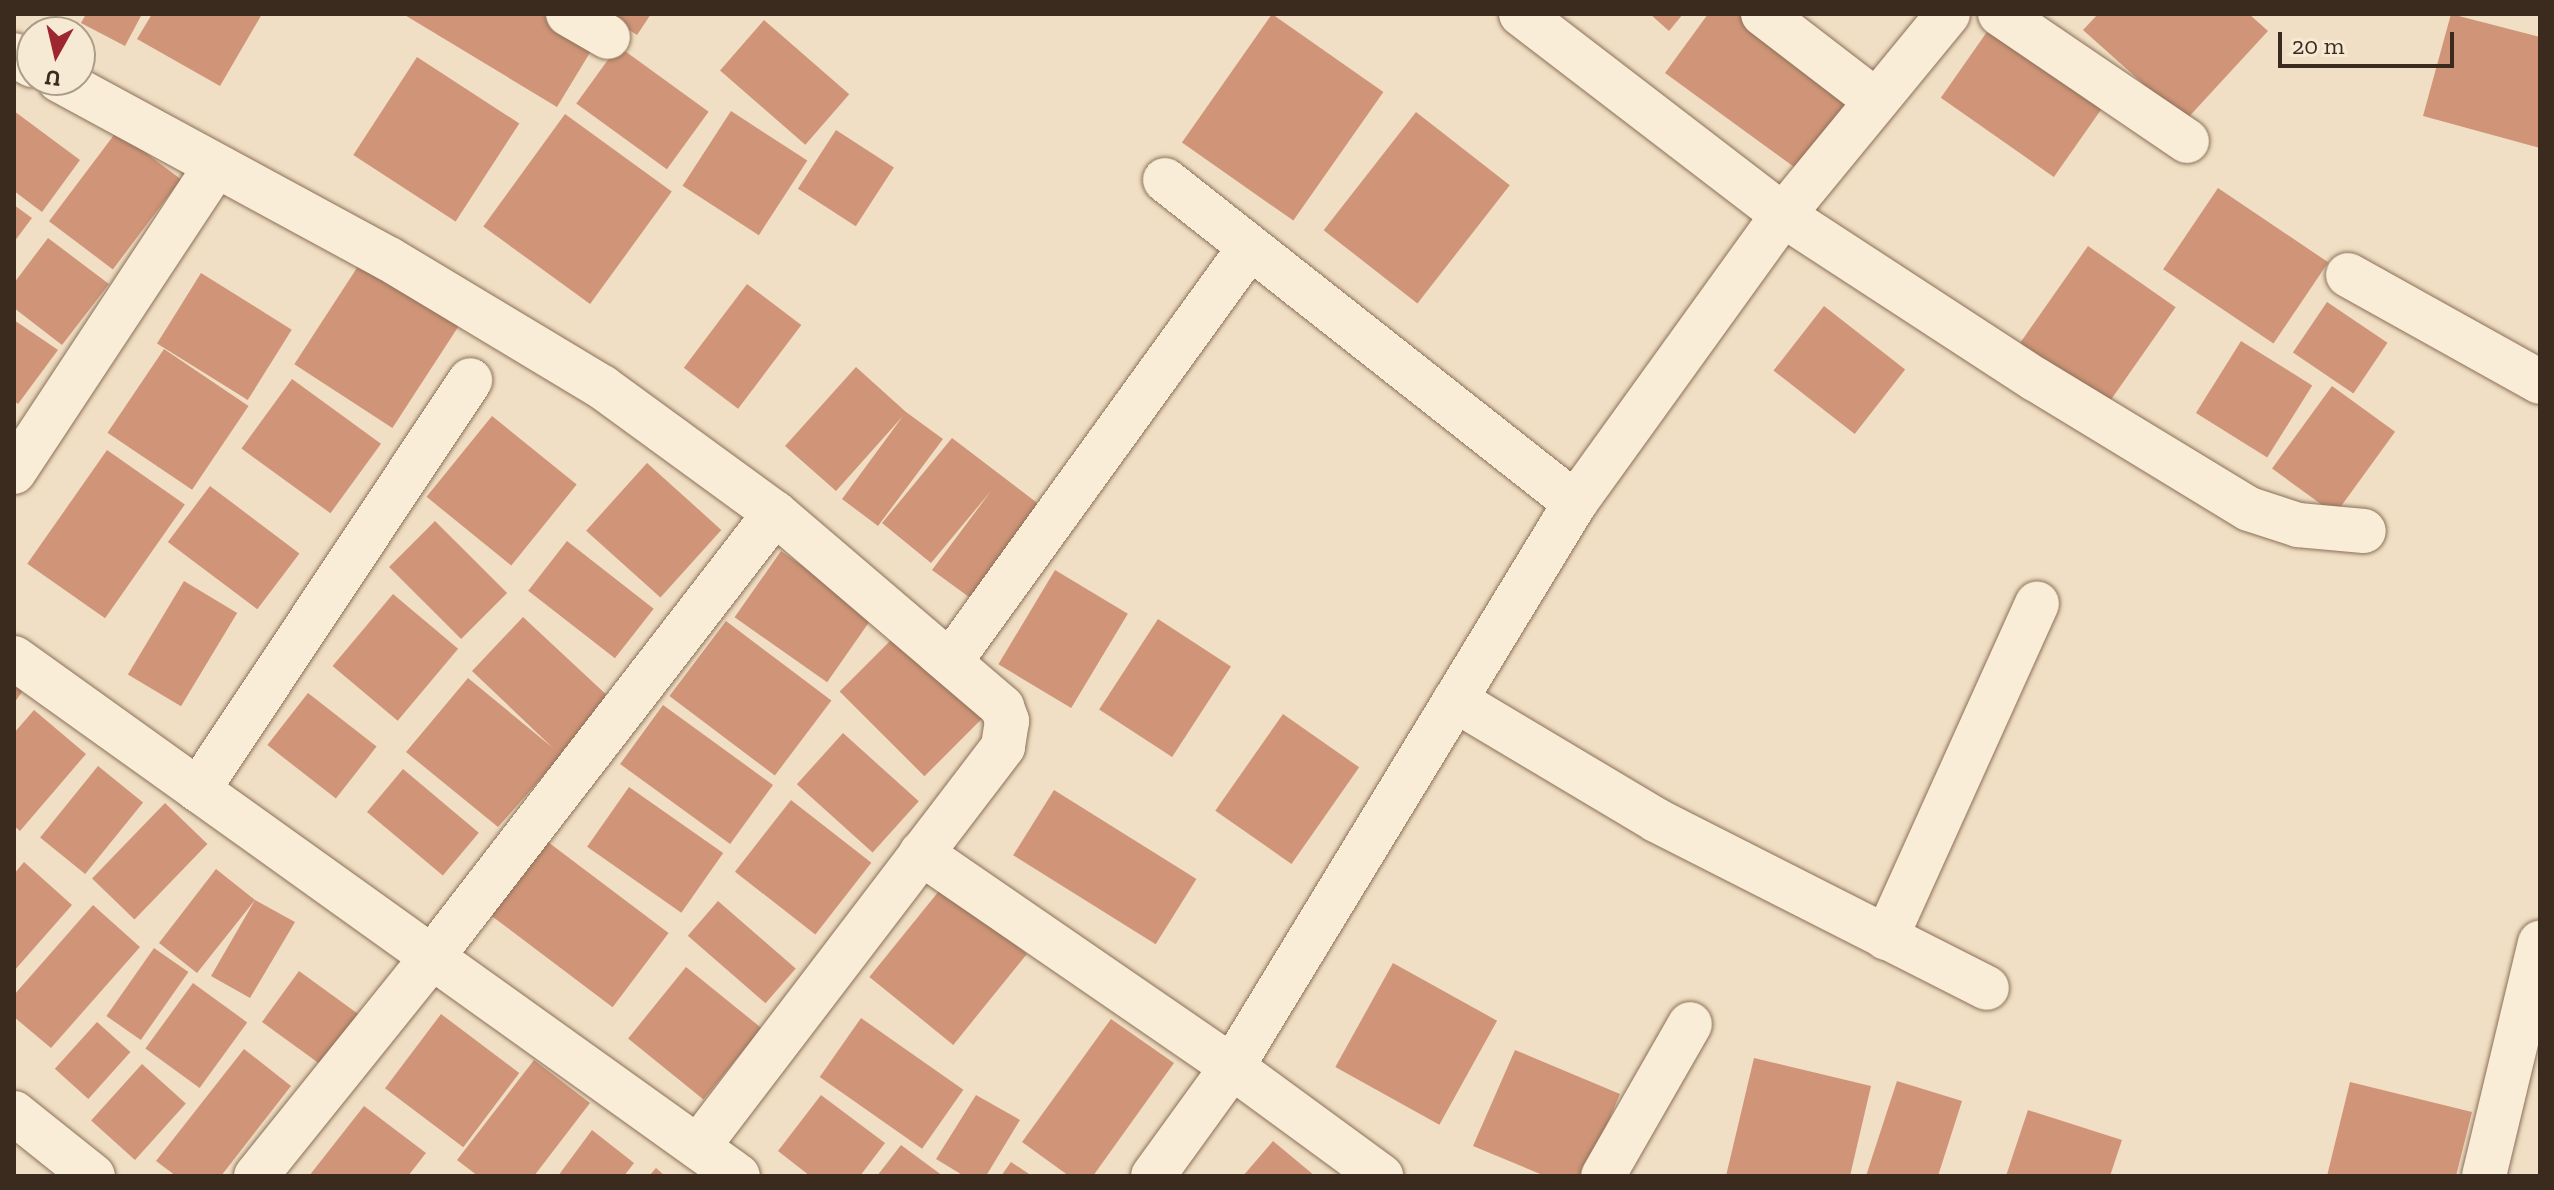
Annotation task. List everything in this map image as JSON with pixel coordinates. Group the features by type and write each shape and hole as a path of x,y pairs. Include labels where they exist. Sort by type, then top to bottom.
{"street":[{"path":"568,14 608,37"},
{"path":"1521,14 1783,215 2035,379 2249,509 2298,525 2364,531"},
{"path":"1763,14 1875,100"},
{"path":"1153,1176 1232,1067 1575,503 1783,215 1948,14"},
{"path":"2000,14 2187,141"},
{"path":"88,96 389,259 602,387 775,513 1002,707 1007,734 1003,747 698,1147"},
{"path":"14,472 215,167"},
{"path":"1165,180 1575,503"},
{"path":"950,662 1250,247"},
{"path":"2348,275 2535,368"},
{"path":"198,790 470,380"},
{"path":"256,1176 432,957 775,513"},
{"path":"1886,938 2037,604"},
{"path":"14,658 737,1176"},
{"path":"1455,700 1656,820 1987,988"},
{"path":"921,853 1232,1067 1381,1176"},
{"path":"2484,1176 2540,943"},
{"path":"1603,1176 1690,1024"},
{"path":"14,1113 93,1176"}],"building":[{"path":"142,14 125,46 96,31 96,16 85,16"},
{"path":"152,14 262,14 220,86 137,39"},
{"path":"403,14 541,14 594,46 557,107"},
{"path":"604,14 651,14 637,35"},
{"path":"1272,14 1383,92 1293,221 1182,143"},
{"path":"1650,14 1683,14 1669,31"},
{"path":"1708,14 1749,14 1858,94 1801,172 1665,73"},
{"path":"2098,14 2249,14 2268,31 2185,121 2083,30"},
{"path":"2451,14 2540,37 2540,148 2423,116"},
{"path":"764,20 849,94 805,145 720,71"},
{"path":"1989,29 2102,108 2054,177 1941,98"},
{"path":"618,46 709,112 667,169 576,103"},
{"path":"417,57 519,123 456,222 353,155"},
{"path":"14,111 80,160 42,212 14,191"},
{"path":"731,111 807,161 759,235 683,186"},
{"path":"1416,112 1510,185 1417,303 1324,230"},
{"path":"565,114 672,192 590,304 483,226"},
{"path":"836,130 894,168 856,226 798,189"},
{"path":"117,131 181,179 113,269 49,221"},
{"path":"2218,188 2328,262 2273,344 2163,269"},
{"path":"14,205 32,218 14,242"},
{"path":"48,238 109,284 62,345 14,308 14,283"},
{"path":"2088,246 2176,307 2108,404 2020,343"},
{"path":"364,257 462,321 392,428 294,364"},
{"path":"201,273 292,330 248,400 157,343"},
{"path":"747,284 801,325 738,409 684,368"},
{"path":"2327,302 2388,343 2353,393 2293,353"},
{"path":"1824,306 1905,369 1855,434 1774,371"},
{"path":"14,320 58,350 18,404 14,401"},
{"path":"2241,341 2312,386 2267,458 2196,413"},
{"path":"164,349 249,406 192,490 108,433"},
{"path":"856,367 906,412 943,439 878,526 842,499 903,416 836,491 785,446"},
{"path":"292,379 381,444 330,513 241,449"},
{"path":"2332,386 2395,432 2335,514 2272,469"},
{"path":"492,416 577,485 511,565 427,497"},
{"path":"952,438 1053,515 984,608 932,570 991,491 931,563 882,523"},
{"path":"107,450 185,504 105,618 27,564"},
{"path":"647,463 721,530 660,598 586,531"},
{"path":"210,486 299,553 257,609 168,542"},
{"path":"435,521 507,593 461,639 389,567"},
{"path":"567,541 654,609 615,658 528,591"},
{"path":"781,551 874,616 827,682 735,617"},
{"path":"1055,570 1128,614 1071,708 998,664"},
{"path":"184,581 237,613 181,706 128,674"},
{"path":"393,594 458,649 398,721 333,666"},
{"path":"523,617 611,699 498,827 406,752 468,678 553,748 472,671"},
{"path":"1158,619 1231,666 1172,757 1099,710"},
{"path":"726,621 831,700 775,776 669,696"},
{"path":"899,632 984,717 924,776 840,691"},
{"path":"14,679 25,688 14,703"},
{"path":"308,693 377,747 336,799 267,745"},
{"path":"663,705 773,785 730,844 620,764"},
{"path":"34,710 86,754 20,831 14,826 14,733"},
{"path":"1283,714 1359,767 1291,864 1215,811"},
{"path":"843,733 919,801 873,853 797,784"},
{"path":"98,766 143,803 85,874 40,837"},
{"path":"403,769 479,833 443,876 367,812"},
{"path":"629,787 723,853 681,913 587,847"},
{"path":"1054,790 1196,879 1156,944 1013,855"},
{"path":"791,800 871,863 815,935 735,872"},
{"path":"165,803 207,844 135,920 92,879"},
{"path":"544,839 669,933 613,1007 488,913"},
{"path":"24,862 72,905 14,971 14,874"},
{"path":"216,869 255,900 197,973 159,943"},
{"path":"943,886 1027,954 953,1045 869,977"},
{"path":"255,900 295,922 250,998 211,976"},
{"path":"718,901 796,969 766,1003 688,936"},
{"path":"93,905 140,947 51,1048 14,1017 14,995"},
{"path":"154,948 188,972 141,1040 106,1016"},
{"path":"1393,963 1497,1021 1439,1125 1335,1067"},
{"path":"686,967 761,1028 703,1100 628,1038"},
{"path":"299,971 369,1022 332,1073 262,1022"},
{"path":"193,983 247,1022 200,1088 145,1049"},
{"path":"441,1014 519,1073 463,1147 385,1088"},
{"path":"861,1018 963,1090 922,1149 820,1077"},
{"path":"1111,1019 1174,1063 1093,1176 1069,1176 1022,1142"},
{"path":"97,1022 130,1052 88,1099 55,1069"},
{"path":"244,1049 291,1086 221,1176 176,1176 156,1161"},
{"path":"1515,1050 1620,1094 1585,1176 1545,1176 1473,1146"},
{"path":"1754,1058 1871,1086 1850,1176 1726,1176"},
{"path":"534,1060 590,1103 534,1176 478,1176 457,1160"},
{"path":"142,1064 186,1103 135,1160 91,1120"},
{"path":"1897,1081 1962,1101 1938,1176 1866,1176"},
{"path":"2350,1082 2472,1112 2456,1176 2327,1176"},
{"path":"821,1095 885,1143 860,1176 810,1176 778,1151"},
{"path":"976,1095 1020,1120 986,1176 964,1176 936,1159"},
{"path":"364,1106 426,1153 408,1176 309,1176"},
{"path":"2028,1110 2122,1140 2110,1176 2006,1176"},
{"path":"592,1130 634,1163 624,1176 558,1176"},
{"path":"1273,1141 1315,1176 1243,1176"},
{"path":"901,1145 943,1176 877,1176"},
{"path":"1011,1162 1032,1176 1001,1176"},
{"path":"656,1168 665,1176 649,1176"}]}
